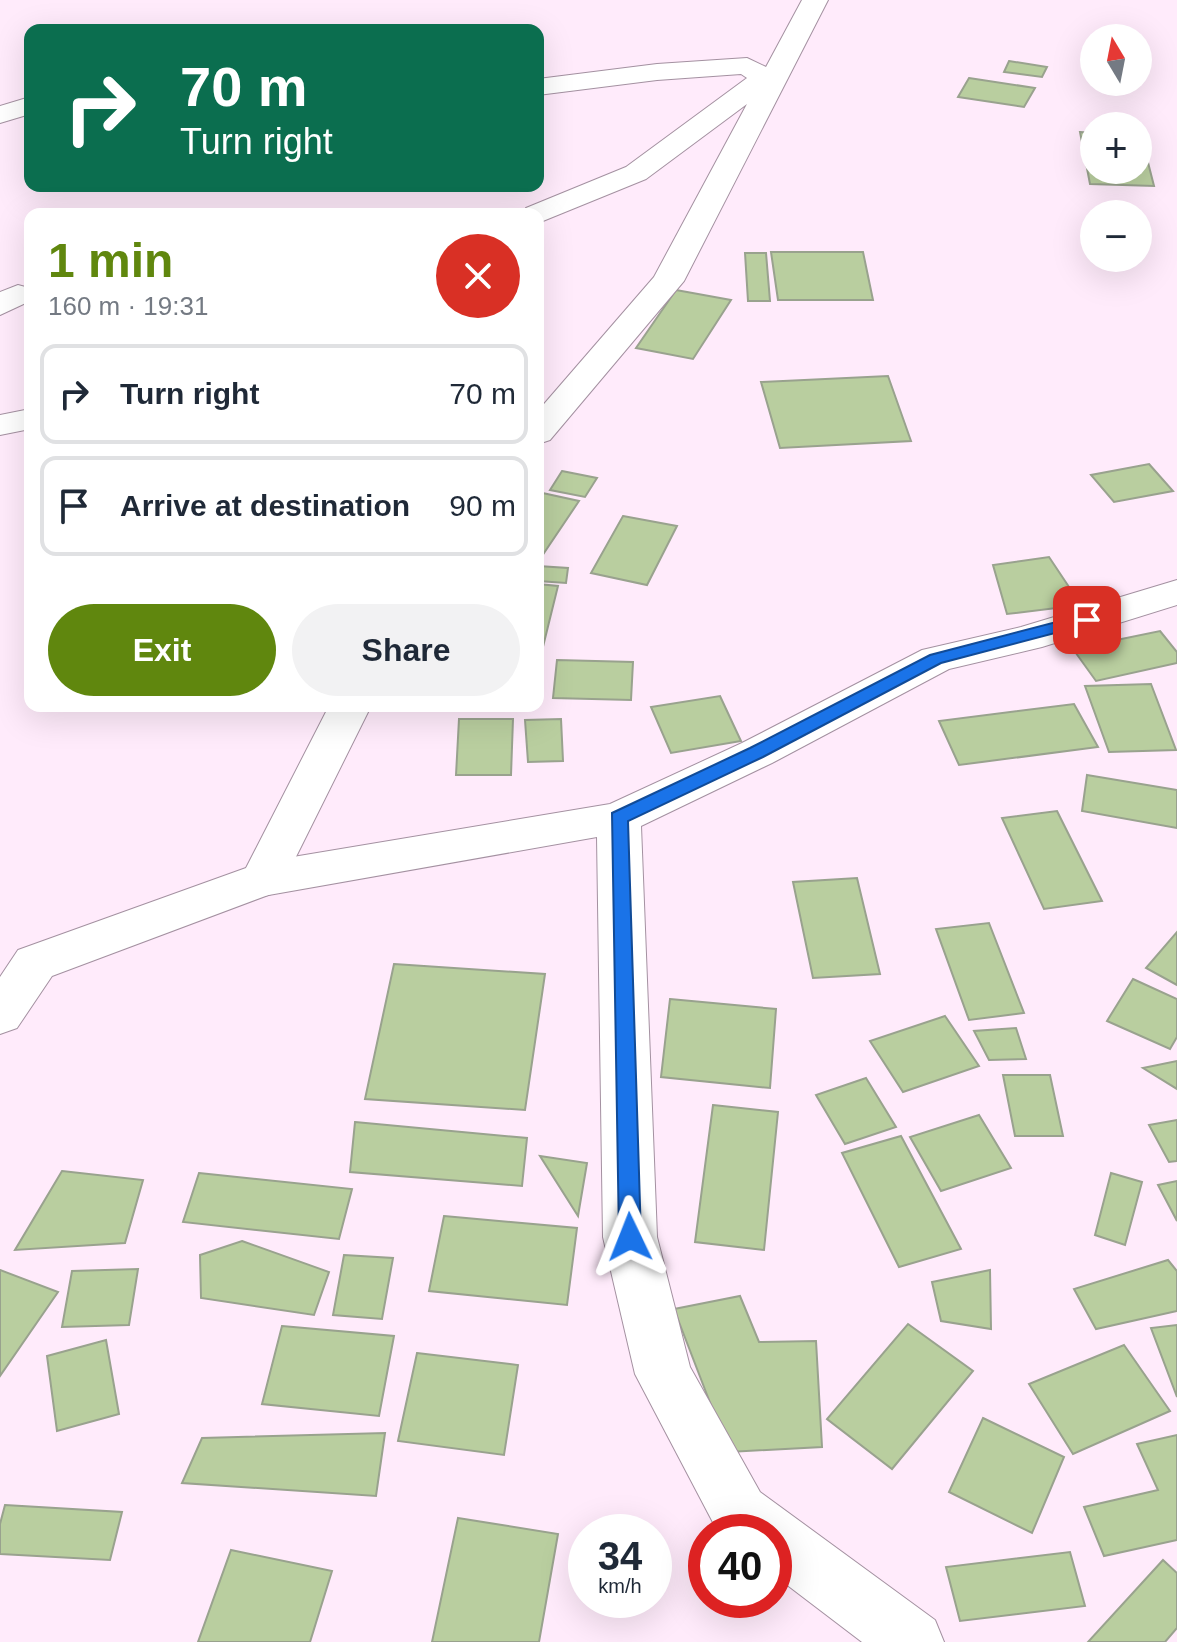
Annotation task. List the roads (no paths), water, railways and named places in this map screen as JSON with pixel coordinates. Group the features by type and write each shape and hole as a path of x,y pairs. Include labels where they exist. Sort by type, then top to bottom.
{"street":[{"path":"544,426 668,281 767,80 815,0"},
{"path":"544,86 657,72 747,66 767,80"},
{"path":"544,211 636,173 767,80"},
{"path":"0,115 24,107"},
{"path":"0,425 24,420"},
{"path":"0,1015 35,963 263,879 619,818 757,753 936,659 1028,638 1177,592"},
{"path":"263,879 347,712"},
{"path":"619,818 630,1237 663,1374 742,1514"},
{"path":"792,1551 913,1642"}]}
